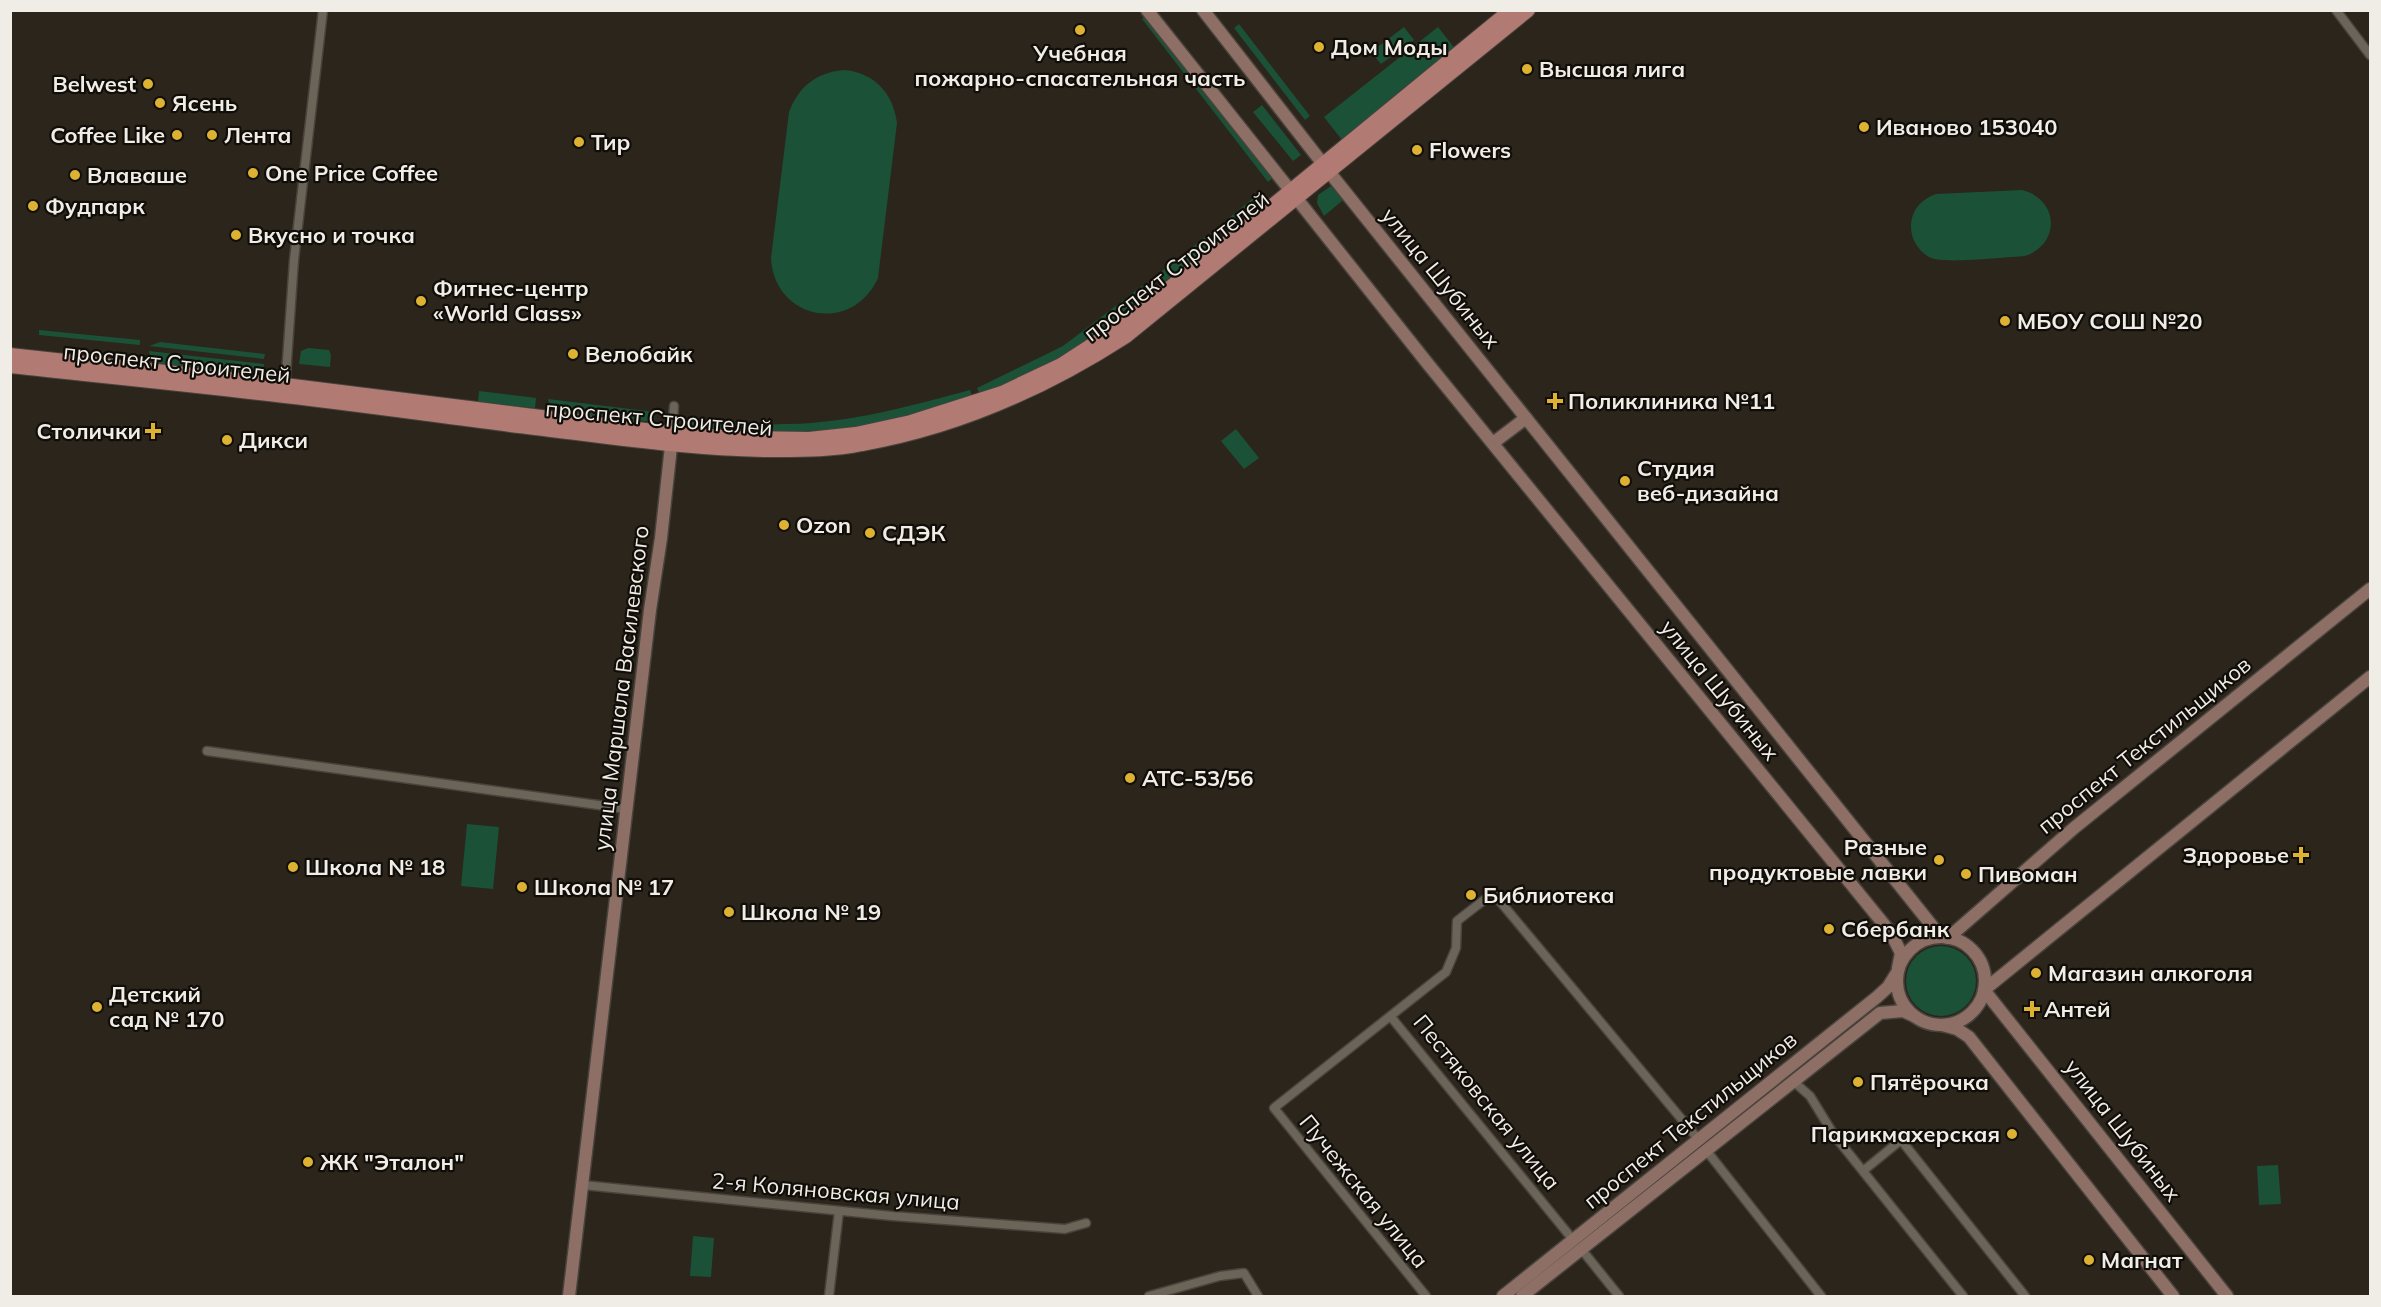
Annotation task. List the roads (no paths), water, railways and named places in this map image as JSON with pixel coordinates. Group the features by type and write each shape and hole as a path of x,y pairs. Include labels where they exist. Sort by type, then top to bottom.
{"main road":[{"name":"улица Шубиных","path":"1147,10 1293,195 1891,933 1901,954 1898,970"},
{"name":"улица Шубиных","path":"1203,10 1326,168 1944,937"},
{"name":"проспект Строителей","path":"10,355 672,439 809,438 856,434 945,413 1002,393 1060,365 1118,328 1293,195 1511,10"},
{"name":"проспект Строителей","path":"1326,168 1528,10"},
{"name":"проспект Строителей","path":"10,366 284,390"},
{"path":"1494,443 1526,418"},
{"name":"улица Маршала Василевского","path":"569,1296 672,439"},
{"name":"проспект Текстильщиков","path":"1944,937 2074,828 2370,589"},
{"path":"1984,990 2370,677"},
{"path":"1942,1025 1955,1023 1971,1013 1979,1004 1984,990 1983,967 1975,953 1963,943 1944,937 1926,940 1912,948 1898,970 1897,988 1901,1000 1914,1016 1928,1023 1957,1029 1969,1037 2173,1296"},
{"name":"проспект Текстильщиков","path":"1522,1296 1578,1246 1703,1145 1877,997 1888,987 1898,970"},
{"name":"улица Шубиных","path":"1984,990 2227,1296"},
{"name":"проспект Текстильщиков","path":"1703,1145 1792,1082 1880,1013 1903,1011 1914,1016"},
{"name":"проспект Текстильщиков","path":"1503,1296 1578,1246"}],"street":[{"path":"284,390 294,260 323,10"},
{"path":"2336,10 2370,55"},
{"name":"улица Маршала Василевского","path":"672,439 674,406"},
{"path":"207,751 627,809"},
{"path":"1391,1017 1446,972 1456,948 1457,921 1493,893 1703,1145 1821,1296"},
{"name":"Пучежская улица","path":"1391,1017 1274,1108 1426,1296"},
{"name":"Пестяковская улица","path":"1391,1017 1619,1296"},
{"path":"1792,1082 1810,1096 1834,1135 1963,1296"},
{"path":"1863,1171 1901,1140 2025,1296"},
{"name":"2-я Коляновская улица","path":"583,1185 839,1211 1065,1229 1086,1223"},
{"path":"829,1296 839,1211"},
{"path":"1149,1296 1220,1276 1244,1273 1258,1296"}],"place":[{"name":"Учебная пожарно-спасательная часть","path":"1080,30"},
{"name":"Дом Моды","path":"1319,47"},
{"name":"Высшая лига","path":"1527,69"},
{"name":"Belwest","path":"148,84"},
{"name":"Ясень","path":"160,103"},
{"name":"Иваново 153040","path":"1864,127"},
{"name":"Coffee Like","path":"177,135"},
{"name":"Лента","path":"212,135"},
{"name":"Тир","path":"579,142"},
{"name":"Flowers","path":"1417,150"},
{"name":"One Price Coffee","path":"253,173"},
{"name":"Влаваше","path":"75,175"},
{"name":"Фудпарк","path":"33,206"},
{"name":"Вкусно и точка","path":"236,235"},
{"name":"Фитнес-центр «World Class»","path":"421,301"},
{"name":"МБОУ СОШ №20","path":"2005,321"},
{"name":"Велобайк","path":"573,354"},
{"name":"Поликлиника №11","path":"1555,401"},
{"name":"Столички","path":"153,431"},
{"name":"Дикси","path":"227,440"},
{"name":"Студия веб-дизайна","path":"1625,481"},
{"name":"Ozon","path":"784,525"},
{"name":"СДЭК","path":"870,533"},
{"name":"АТС-53/56","path":"1130,778"},
{"name":"Здоровье","path":"2301,855"},
{"name":"Разные продуктовые лавки","path":"1939,860"},
{"name":"Школа № 18","path":"293,867"},
{"name":"Пивоман","path":"1966,874"},
{"name":"Школа № 17","path":"522,887"},
{"name":"Библиотека","path":"1471,895"},
{"name":"Школа № 19","path":"729,912"},
{"name":"Сбербанк","path":"1829,929"},
{"name":"Магазин алкоголя","path":"2036,973"},
{"name":"Детский сад № 170","path":"97,1007"},
{"name":"Антей","path":"2032,1009"},
{"name":"Пятёрочка","path":"1858,1082"},
{"name":"Парикмахерская","path":"2012,1134"},
{"name":"ЖК \"Эталон\"","path":"308,1162"},
{"name":"Магнат","path":"2089,1260"}]}
